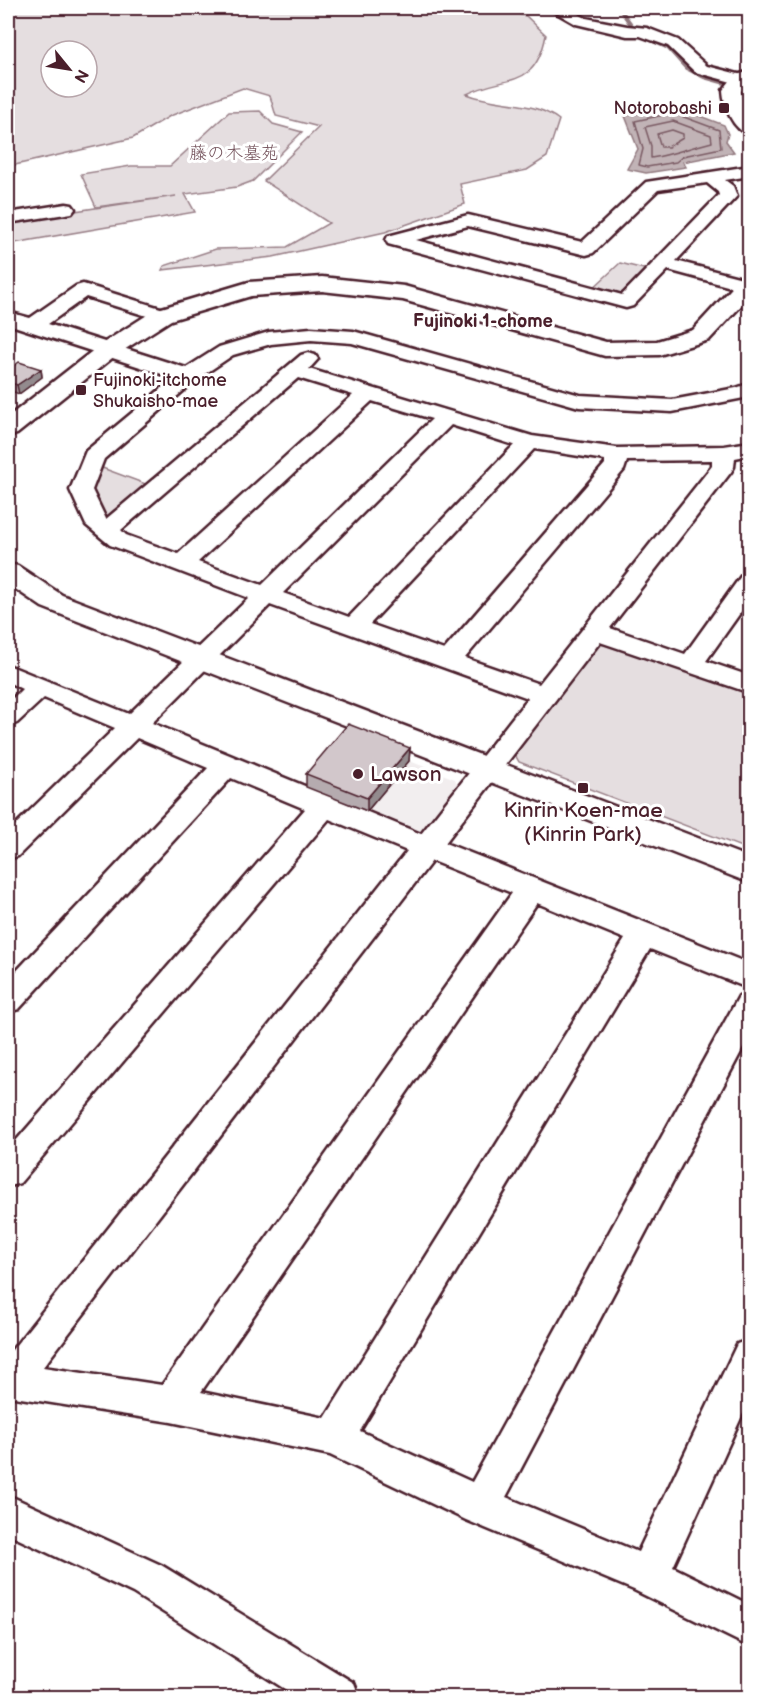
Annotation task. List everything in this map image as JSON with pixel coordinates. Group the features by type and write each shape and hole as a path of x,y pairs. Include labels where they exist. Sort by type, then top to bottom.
{"street":[{"path":"555,8 582,21 635,31 673,43 700,69 742,82 734,108 750,129"},
{"path":"712,178 727,190 728,196 626,302 395,240 468,220 586,249 652,186 750,171"},
{"path":"8,218 66,209"},
{"path":"8,429 108,350 163,315 249,289 322,284 404,293 605,349 659,348 701,334 748,284 664,263"},
{"path":"32,326 83,290 163,315"},
{"path":"8,318 189,376"},
{"path":"544,695 118,540 94,520 81,490 94,456 189,376 226,351 270,338 311,334 353,337 579,401 672,406 742,393 750,389"},
{"path":"107,530 296,371 334,336"},
{"path":"296,371 529,442 617,455 736,450"},
{"path":"181,564 368,393"},
{"path":"8,849 446,418"},
{"path":"354,626 529,442"},
{"path":"736,450 10,1379 171,1404 334,1438 480,1506 648,1576 750,1627"},
{"path":"448,661 616,465 617,455"},
{"path":"8,572 52,601 750,871"},
{"path":"691,664 750,581"},
{"path":"596,632 750,685"},
{"path":"8,673 324,806 428,846 750,978"},
{"path":"8,717 40,687"},
{"path":"8,1000 227,765"},
{"path":"8,1173 324,806"},
{"path":"171,1404 531,889"},
{"path":"334,1438 644,936"},
{"path":"480,1506 750,1005"},
{"path":"648,1576 750,1356"},
{"path":"8,1514 147,1579 339,1698"}],"shaded area":[{"path":"349,737 455,779 459,790 430,829 411,832 306,787"}],"green space":[{"path":"8,8 491,8 526,16 546,35 535,65 527,73 467,94 538,109 559,120 547,157 527,170 460,184 465,204 385,232 273,257 162,270 164,266 216,249 287,247 329,223 264,181 319,127 276,116 270,96 243,88 170,116 133,138 15,165 8,169"},
{"name":"藤の木墓苑","path":"260,111 273,124 302,132 253,181 237,187 185,194 195,212 8,244 8,221 176,196 96,207 81,174 131,166 170,166 229,112"},
{"path":"620,263 648,270 623,292 611,294 591,290"},
{"path":"97,466 151,486 114,516 101,516 90,489"},
{"path":"609,643 749,692 749,850 519,762 513,751 593,647"}],"water":[{"path":"673,106 724,125 728,134 726,141 734,152 683,162 686,167 646,173 627,169 638,149 625,116"}],"building":[{"path":"19,362 41,369 17,385 8,382 8,370"},
{"name":"Lawson","path":"348,724 410,748 367,798 306,774"}],"waterway":[{"path":"619,8 638,34 668,48 686,68 704,77 750,90"}],"place":[{"name":"Notorobashi","path":"724,108"},
{"name":"Fujinoki-itchome Shukaisho-mae","path":"81,390"},
{"name":"Lawson","path":"358,774"},
{"name":"Kinrin Koen-mae (Kinrin Park)","path":"583,788"}],"district":[{"name":"Fujinoki 1-chome","path":"483,321"}]}
